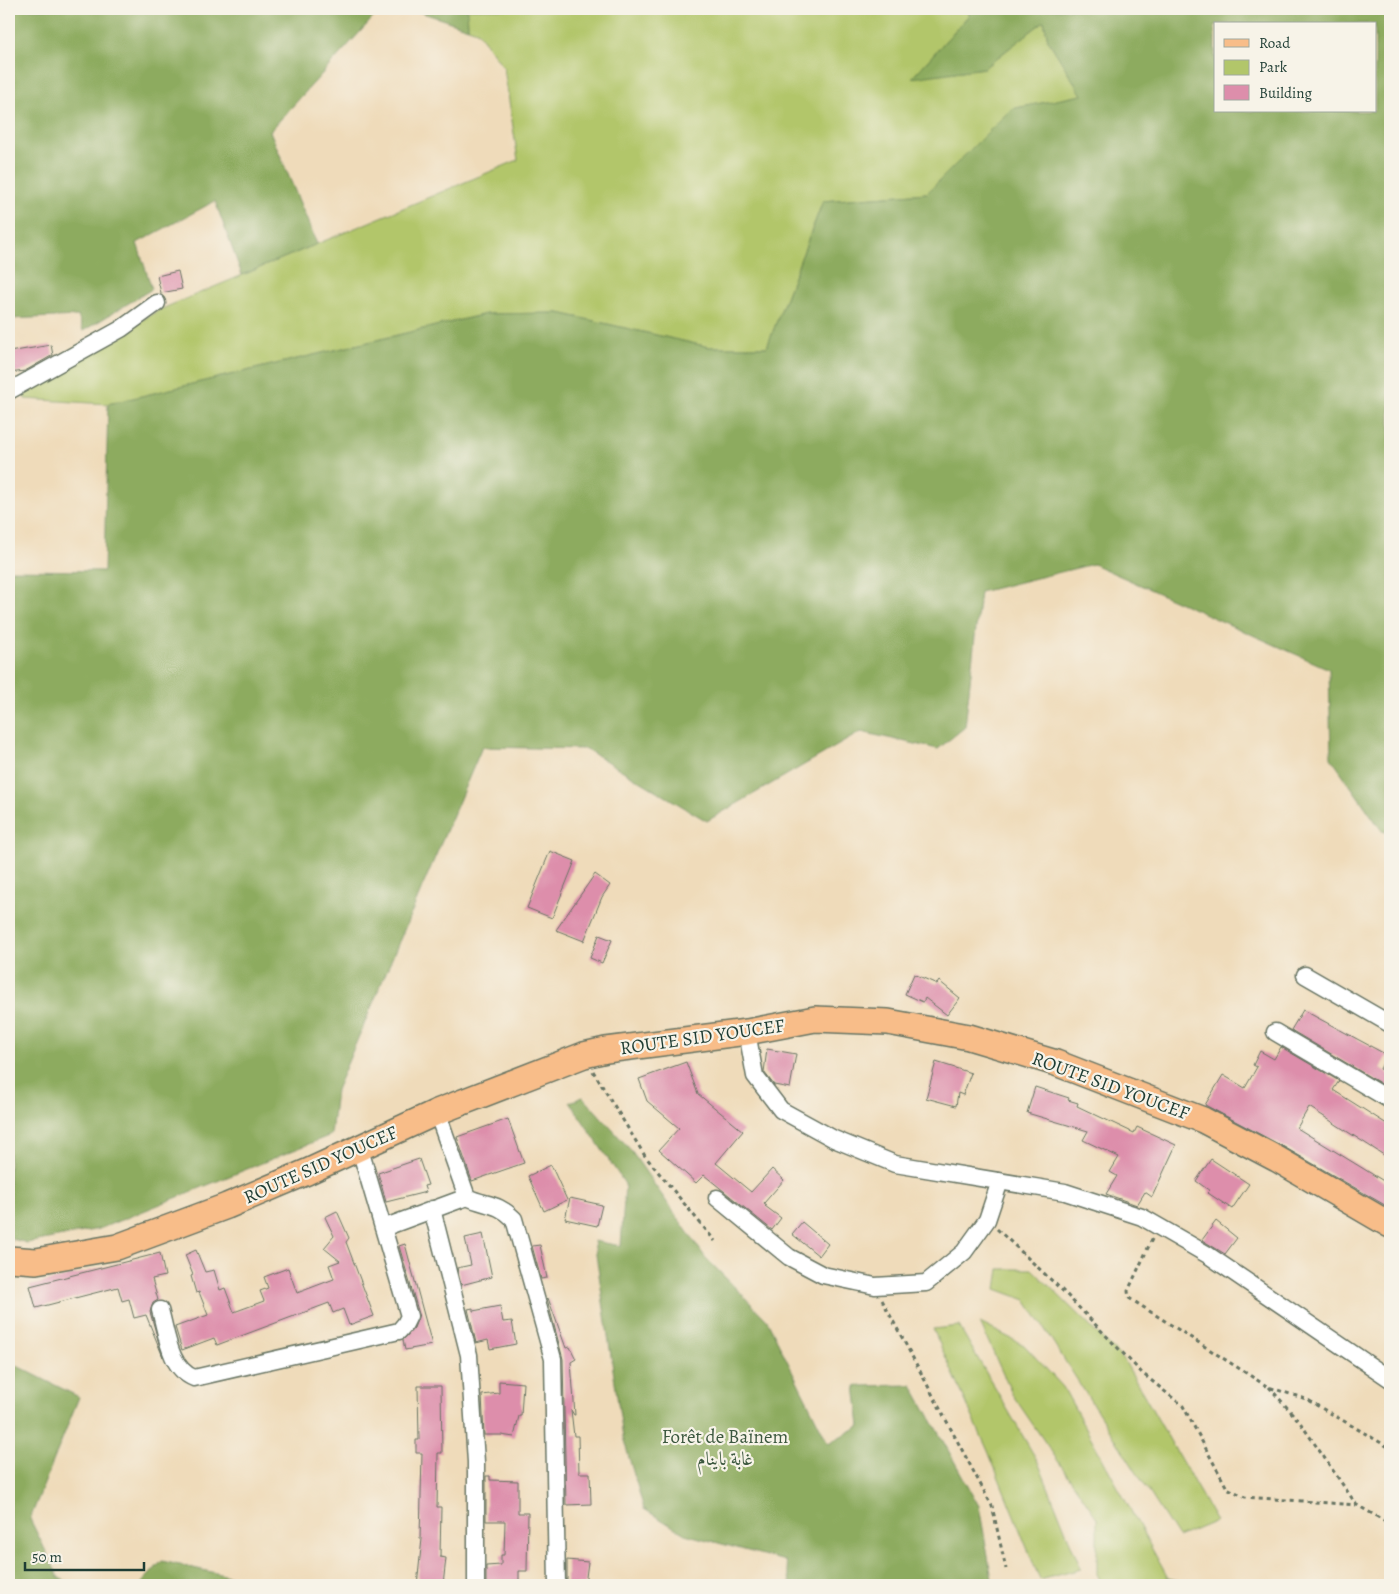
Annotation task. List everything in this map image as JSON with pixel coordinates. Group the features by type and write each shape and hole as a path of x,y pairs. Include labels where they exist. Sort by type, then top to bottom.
{"main road":[{"name":"ROUTE SID YOUCEF","path":"9,1259 36,1261 117,1247 227,1206 308,1172 359,1146 437,1112 584,1056 606,1050 747,1032 815,1019 888,1022 969,1037 1056,1063 1203,1120 1277,1159 1390,1225"}],"street":[{"path":"9,391 121,329 157,303"},
{"path":"1305,975 1390,1024"},
{"path":"747,1032 755,1076 781,1110 834,1139 895,1164 1065,1192 1142,1218 1208,1255 1390,1379"},
{"path":"1275,1032 1390,1100"},
{"path":"437,1112 467,1196 475,1201 491,1203 506,1211 514,1219 553,1359 557,1585"},
{"path":"160,1310 176,1364 185,1375 194,1378 399,1331 406,1324 409,1316 359,1146"},
{"path":"717,1198 789,1257 823,1275 875,1286 926,1283 964,1252 987,1220 1000,1181"},
{"path":"383,1228 467,1196"},
{"path":"432,1209 469,1355 476,1462 476,1585"}],"path":[{"path":"584,1056 645,1156 715,1241"},
{"path":"987,1220 1064,1292 1142,1374 1183,1406 1227,1488 1245,1497 1356,1505 1390,1524"},
{"path":"1158,1226 1128,1291 1129,1298 1268,1387 1299,1421 1356,1505"},
{"path":"875,1286 992,1506 1006,1569"},
{"path":"1268,1387 1306,1399 1390,1448"}],"green space":[{"path":"9,9 381,9 270,131 317,244 242,275 215,201 137,243 152,289 83,331 78,316 9,319"},
{"path":"411,9 467,9 468,28"},
{"path":"467,9 969,9 969,15 913,77 984,68 1044,21 1048,40 1083,95 1011,109 927,193 823,201 767,347 709,347 559,313 486,314 108,404 25,399 22,390 159,310 518,160 504,68 477,31 468,28"},
{"path":"969,9 1390,9 1390,833 1382,831 1331,758 1329,669 1093,564 980,592 965,727 938,749 861,732 707,821 586,749 482,747 336,1090 331,1135 99,1229 27,1243 9,1238 9,570 104,571 108,404 486,314 559,313 709,347 767,347 823,201 927,193 1011,109 1082,95 1048,40 1044,21 984,68 912,78 969,15"},
{"name":"Forêt de Baïnem غابة باينام","path":"583,1097 629,1148 705,1257 767,1320 828,1443 860,1426 855,1386 912,1385 979,1506 992,1579 973,1585 791,1585 785,1561 685,1534 644,1509 623,1437 594,1241 621,1246 625,1184 570,1102"},
{"path":"999,1269 1032,1269 1124,1360 1216,1521 1178,1537 1026,1300 996,1289"},
{"path":"980,1323 1024,1345 1063,1387 1168,1578 1197,1585 1103,1585 1097,1574 1097,1518 1012,1394"},
{"path":"959,1326 1038,1462 1081,1569 1040,1580 988,1451 933,1329"},
{"path":"9,1362 79,1397 30,1519 59,1578 75,1585 9,1585"},
{"path":"162,1561 269,1585 140,1585"}],"building":[{"path":"178,271 182,289 161,293 157,276"},
{"path":"51,345 53,355 25,371 9,373 9,352"},
{"path":"550,851 575,861 552,918 527,908"},
{"path":"595,874 610,885 602,897 584,941 556,930"},
{"path":"599,935 612,940 602,963 590,958"},
{"path":"914,974 937,984 939,981 960,998 947,1015 925,998 923,1002 905,994"},
{"path":"1303,1010 1387,1055 1380,1069 1390,1075 1390,1089 1291,1030"},
{"path":"1281,1047 1339,1081 1333,1090 1390,1126 1390,1159 1309,1107 1297,1128 1390,1185 1390,1208 1284,1147 1205,1105 1223,1075 1245,1088 1257,1067 1253,1065 1260,1051 1274,1059"},
{"path":"767,1049 796,1054 790,1088 774,1085 764,1072"},
{"path":"686,1062 698,1094 743,1131 716,1163 751,1192 772,1169 784,1180 764,1203 767,1205 765,1206 781,1218 772,1230 704,1175 696,1183 659,1150 679,1128 647,1101 639,1079"},
{"path":"936,1062 971,1073 963,1095 958,1093 956,1106 926,1098"},
{"path":"1035,1087 1069,1098 1068,1100 1078,1103 1077,1106 1134,1133 1137,1127 1176,1145 1152,1197 1145,1192 1137,1205 1106,1194 1117,1176 1110,1172 1119,1157 1083,1140 1088,1131 1027,1113"},
{"path":"508,1119 524,1163 472,1181 457,1137"},
{"path":"419,1159 428,1185 424,1186 426,1192 386,1202 378,1173"},
{"path":"1211,1159 1249,1184 1232,1209 1208,1193 1210,1191 1196,1181"},
{"path":"551,1165 567,1200 544,1211 528,1176"},
{"path":"570,1198 602,1205 597,1226 565,1219"},
{"path":"337,1211 349,1238 346,1242 374,1316 349,1325 343,1309 333,1313 329,1303 217,1345 214,1338 182,1350 175,1327 208,1315 199,1292 196,1293 191,1276 193,1275 185,1255 196,1250 205,1272 214,1270 220,1290 225,1288 234,1312 264,1301 260,1291 268,1288 264,1277 288,1268 297,1293 334,1279 329,1265 340,1261 324,1248 334,1236 325,1217"},
{"path":"1216,1221 1237,1238 1225,1254 1202,1240"},
{"path":"802,1222 828,1244 819,1256 792,1234"},
{"path":"483,1234 492,1277 461,1285 457,1268 471,1265 465,1238"},
{"path":"405,1244 432,1345 405,1350 403,1340 414,1328 419,1314 399,1246"},
{"path":"540,1245 547,1278 541,1279 532,1246"},
{"path":"160,1253 165,1276 152,1279 158,1300 153,1303 150,1312 163,1357 146,1315 134,1318 129,1299 122,1301 118,1287 36,1308 30,1286"},
{"path":"548,1298 566,1348 570,1347 576,1359 571,1362 575,1415 571,1410 574,1436 578,1436 579,1473 590,1473 591,1504 566,1505 563,1359"},
{"path":"500,1306 503,1322 512,1321 516,1344 490,1349 488,1340 476,1343 468,1309 473,1308 473,1311"},
{"path":"499,1381 523,1383 521,1416 519,1416 514,1437 484,1435 482,1395 499,1393"},
{"path":"418,1386 441,1386 442,1453 438,1453 437,1507 441,1507 440,1557 446,1558 443,1585 417,1585 422,1539 420,1539 422,1453 416,1453 416,1440 419,1440"},
{"path":"486,1476 490,1476 490,1480 518,1481 518,1513 528,1513 527,1571 519,1571 519,1585 486,1585 486,1566 501,1565 501,1555 504,1555 505,1521 486,1521"},
{"path":"567,1560 588,1562 585,1585 567,1585"}]}
